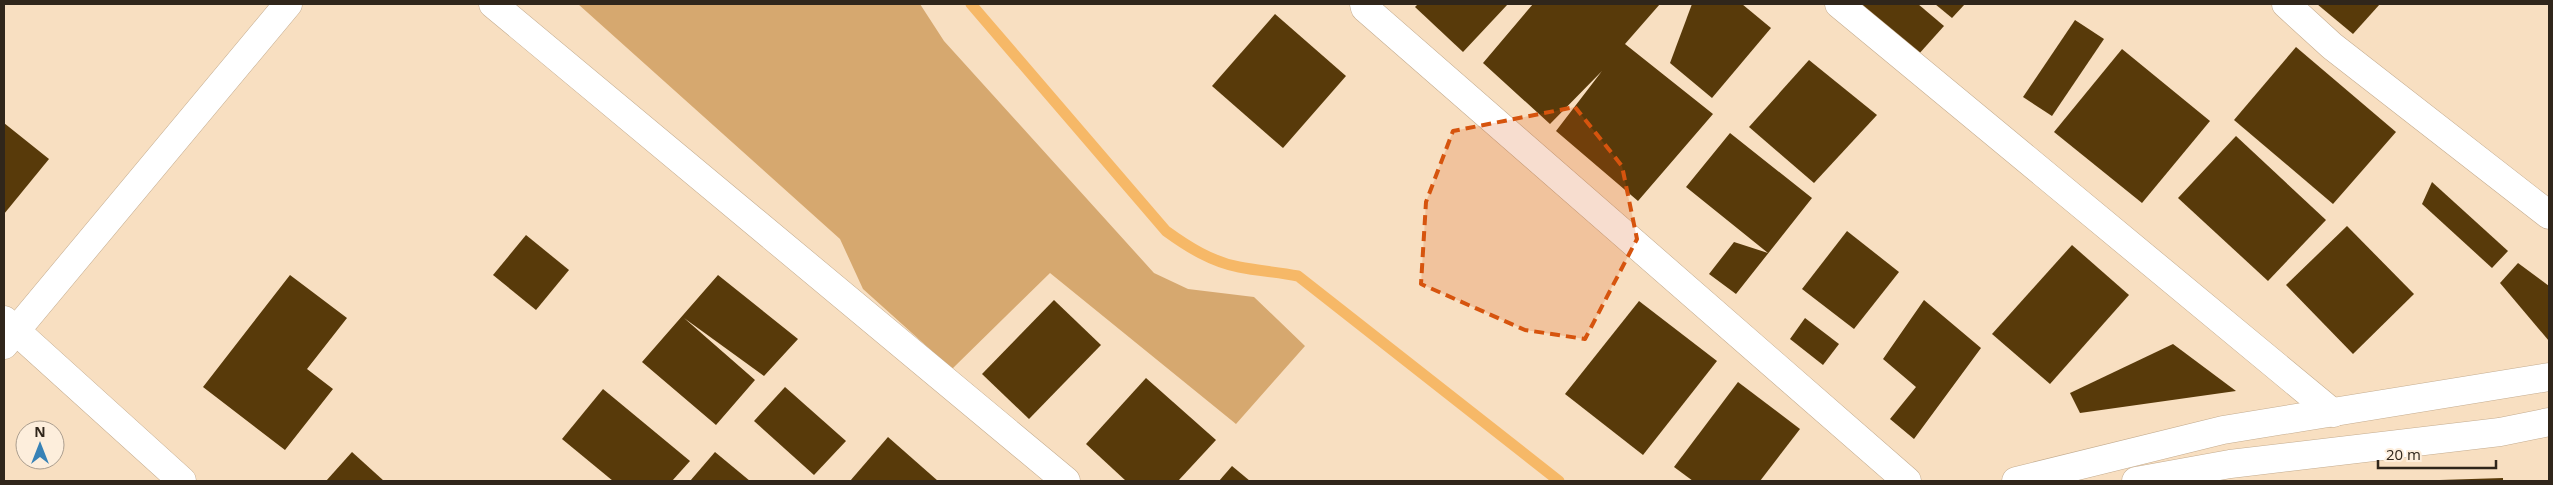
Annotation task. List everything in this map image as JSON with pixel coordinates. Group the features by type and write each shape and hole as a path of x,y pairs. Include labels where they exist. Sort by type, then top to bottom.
{"street":[{"path":"182,481 8,332 288,4"},
{"path":"493,4 1066,481"},
{"path":"1364,4 1365,8 1890,464 1907,481"},
{"path":"1839,4 2333,413"},
{"path":"2286,4 2332,46 2549,215"},
{"path":"2016,481 2223,430 2549,377"},
{"path":"2136,481 2230,464 2500,432 2549,422"}],"highlighted area":[{"path":"1575,107 1622,166 1637,239 1585,339 1525,330 1421,284 1426,202 1453,131"}],"shaded area":[{"path":"578,4 920,4 944,41 1154,273 1188,289 1254,297 1305,346 1236,424 1050,273 952,369 863,289 840,239"}],"building":[{"path":"1418,4 1508,4 1463,52 1415,7"},
{"path":"1533,4 1660,4 1625,44 1713,114 1638,201 1556,131 1602,71 1550,124 1483,63"},
{"path":"1692,4 1742,4 1771,28 1712,98 1670,63"},
{"path":"1859,4 1918,4 1944,26 1918,55"},
{"path":"1935,4 1965,4 1952,18"},
{"path":"2317,4 2380,4 2353,34"},
{"path":"1275,14 1346,76 1283,148 1212,86"},
{"path":"2075,20 2104,39 2052,116 2023,97"},
{"path":"2296,47 2396,132 2333,204 2234,120"},
{"path":"2122,49 2210,121 2142,203 2054,132"},
{"path":"1809,60 1877,115 1814,183 1749,127"},
{"path":"4,123 49,159 4,214"},
{"path":"1730,133 1812,198 1736,294 1709,274 1734,242 1768,253 1686,187"},
{"path":"2236,136 2326,220 2268,281 2178,198"},
{"path":"2432,182 2508,251 2492,268 2422,204"},
{"path":"2347,226 2414,294 2353,354 2286,285"},
{"path":"1847,231 1899,272 1854,329 1802,289"},
{"path":"526,235 569,270 536,310 493,275"},
{"path":"2072,245 2129,295 2050,384 1992,334"},
{"path":"2518,263 2549,286 2549,341 2500,283"},
{"path":"290,275 347,318 307,369 333,389 285,450 203,387"},
{"path":"718,275 798,339 764,376 684,318 755,380 716,425 642,362"},
{"path":"1054,300 1101,345 1029,419 982,374"},
{"path":"1924,300 1981,348 1914,439 1890,419 1916,387 1883,359"},
{"path":"1639,301 1717,361 1643,455 1565,394"},
{"path":"1805,318 1839,344 1823,365 1790,339"},
{"path":"2173,344 2236,391 2080,413 2070,393"},
{"path":"1146,378 1216,440 1178,481 1126,481 1086,444"},
{"path":"1738,382 1800,429 1760,481 1693,481 1674,467"},
{"path":"785,387 846,441 814,475 754,421"},
{"path":"603,389 690,461 672,481 613,481 562,439"},
{"path":"888,437 938,481 850,481"},
{"path":"352,452 384,481 326,481"},
{"path":"715,452 750,481 690,481"},
{"path":"1232,466 1250,481 1219,481"},
{"path":"2503,478 2503,481 2440,481 2440,480"}],"waterway":[{"path":"971,4 1166,231 1192,248 1219,262 1298,276 1559,481"}]}
